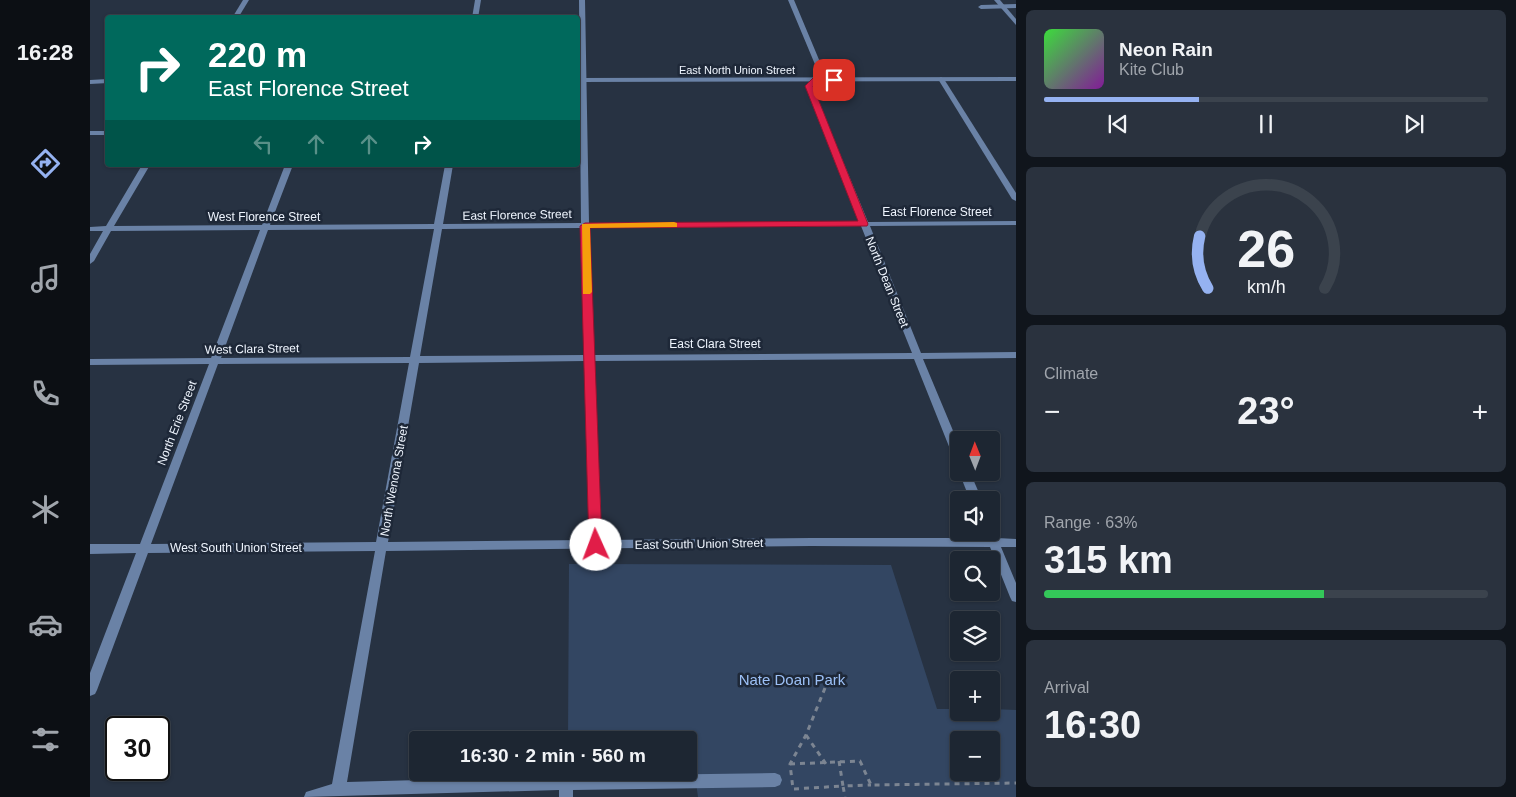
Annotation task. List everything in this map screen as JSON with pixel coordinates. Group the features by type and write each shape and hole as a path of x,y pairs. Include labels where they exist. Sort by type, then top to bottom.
{"street":[{"path":"237,15 246,0"},
{"path":"476,15 478,0"},
{"path":"582,0 580,80 596,545"},
{"name":"North Dean Street","path":"791,0 822,74 809,86 950,437"},
{"path":"997,0 1016,23"},
{"path":"981,7 1016,6"},
{"path":"941,79 1016,199"},
{"name":"East North Union Street","path":"580,80 1016,79"},
{"path":"90,82 105,81"},
{"path":"90,133 105,133"},
{"path":"90,261 145,167"},
{"name":"North Erie Street","path":"90,690 288,167"},
{"name":"North Wenona Street","path":"338,793 449,167"},
{"name":"East Florence Street","path":"439,228 1016,223"},
{"name":"West Florence Street","path":"90,229 439,228"},
{"name":"East Clara Street","path":"415,360 1016,355"},
{"name":"West Clara Street","path":"90,362 415,360"},
{"name":"East South Union Street","path":"382,547 950,539"},
{"name":"East South Union Street","path":"1000,540 1016,543"},
{"path":"992,541 1016,598"},
{"name":"West South Union Street","path":"90,549 382,547"},
{"path":"311,797 338,793 566,790 775,780"}],"path":[{"path":"825,688 806,734 790,764 793,789 871,785 1016,784"},
{"path":"806,734 825,764"},
{"path":"839,761 845,797"},
{"path":"790,764 860,761 871,785"}],"green space":[{"name":"Nate Doan Park","path":"569,564 891,565 937,709 950,709 950,721 1000,721 1000,709 1016,710 1016,797 698,797 696,781 697,731 568,731"}],"slow traffic":[{"path":"587,292 585,226 674,225"}],"route":[{"path":"596,545 585,226 864,224 809,86 816,80 834,80"}]}
